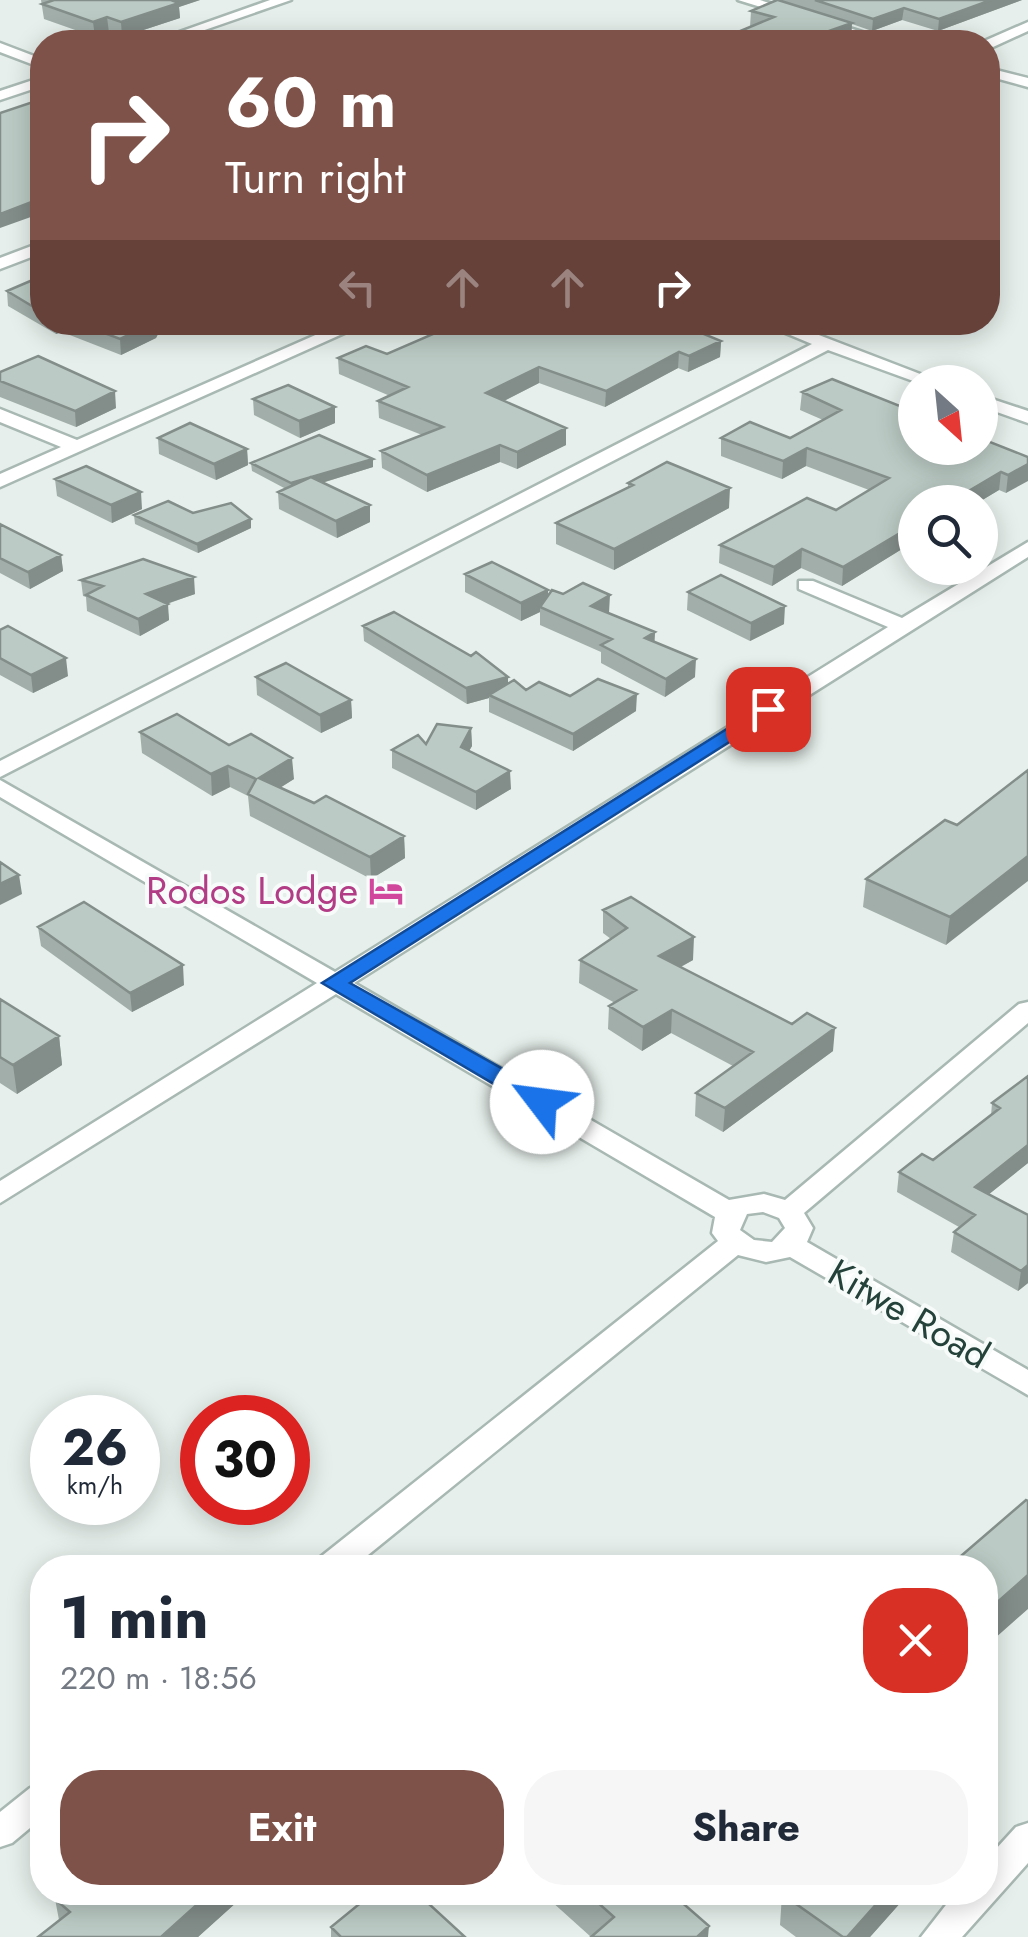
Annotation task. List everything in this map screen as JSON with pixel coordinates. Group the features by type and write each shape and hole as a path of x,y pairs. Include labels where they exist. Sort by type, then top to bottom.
{"street":[{"path":"194,30 284,0"},
{"path":"745,0 846,30"},
{"path":"1000,39 1028,26"},
{"path":"0,48 30,59"},
{"path":"1000,75 1028,83"},
{"path":"0,96 30,86"},
{"path":"0,264 30,252"},
{"path":"0,481 332,335"},
{"path":"802,335 898,370"},
{"path":"0,770 826,344"},
{"path":"998,406 1028,417"},
{"path":"0,415 78,447"},
{"path":"0,1194 1028,548"},
{"path":"806,585 902,625"},
{"path":"0,787 334,983 732,1228 756,1252 790,1245 799,1228 789,1211 764,1202 732,1228 344,1555"},
{"path":"789,1211 1028,1010"},
{"name":"Kitwe Road","path":"790,1245 1028,1384"},
{"path":"0,1832 30,1808"},
{"path":"998,1871 1028,1838"},
{"path":"939,1937 967,1905"}],"building":[{"path":"54,0 179,3 121,22 107,17 93,22 42,4"},
{"path":"777,0 852,23 832,30 743,30 774,17 751,11"},
{"path":"815,0 991,0 939,19 904,8 873,19"},
{"path":"30,103 30,203 0,214 0,113"},
{"path":"30,281 30,305 7,291"},
{"path":"431,335 706,335 721,341 689,356 679,352 606,391 539,367 486,393 566,428 517,452 500,445 427,475 381,451 443,427 378,401 408,387 338,358 366,346 387,354"},
{"path":"38,356 115,391 75,411 0,381 0,372"},
{"path":"832,379 898,405 898,465 998,465 998,445 1028,457 1028,464 1008,475 1001,472 979,485 898,485 898,534 843,567 802,549 774,567 720,545 807,498 836,510 889,478 807,448 783,461 721,438 750,422 790,438 841,410 802,392"},
{"path":"288,385 335,407 299,421 253,399"},
{"path":"190,423 247,449 214,464 158,438"},
{"path":"319,435 373,459 291,483 251,463"},
{"path":"667,462 730,488 614,549 556,523 633,485 628,483"},
{"path":"86,466 141,492 111,505 55,479"},
{"path":"311,477 370,505 336,521 278,492"},
{"path":"168,501 193,513 231,503 251,519 197,544 134,515"},
{"path":"0,524 61,555 28,572 0,558"},
{"path":"143,559 194,577 146,594 168,604 138,619 86,595 103,586 81,580"},
{"path":"492,562 548,590 521,603 465,574"},
{"path":"721,575 785,606 751,623 688,592"},
{"path":"583,583 610,595 591,606 655,632 645,638 696,659 666,679 601,645 612,639 540,607 552,590 563,594"},
{"path":"394,612 471,656 476,652 508,677 466,688 363,626"},
{"path":"8,626 66,658 31,675 0,658 0,630"},
{"path":"286,663 351,700 320,715 256,677"},
{"path":"598,679 637,694 573,734 489,695 514,680 526,690 539,682 570,696"},
{"path":"177,714 229,745 251,734 292,758 259,778 314,803 326,796 404,836 370,857 248,794 256,779 228,766 211,774 140,732"},
{"path":"437,724 471,728 461,747 510,771 476,792 392,750 418,735 426,744"},
{"path":"1028,770 1028,856 950,917 866,879 945,820 957,825"},
{"path":"0,862 19,875 0,884"},
{"path":"631,897 694,937 659,956 792,1024 807,1013 835,1028 725,1108 696,1093 753,1052 672,1010 643,1027 609,1006 636,990 580,960 627,928 603,910"},
{"path":"84,902 183,965 130,993 38,927"},
{"path":"0,999 59,1036 13,1065 0,1057"},
{"path":"1028,1076 1028,1145 975,1187 1028,1215 1028,1265 1021,1271 954,1232 975,1215 899,1172 922,1154 933,1160 1000,1108 992,1103"},
{"path":"1028,1501 1028,1575 998,1602 998,1555 962,1555"},
{"path":"62,1905 197,1905 161,1937 38,1937 70,1912"},
{"path":"358,1905 430,1905 465,1937 341,1937 331,1927"},
{"path":"601,1905 685,1905 709,1926 697,1937 591,1937 614,1917"},
{"path":"798,1905 875,1905 843,1937"}],"place":[{"name":"Rodos Lodge","path":"386,891"}],"route":[{"path":"542,1102 334,983 768,709"}]}
